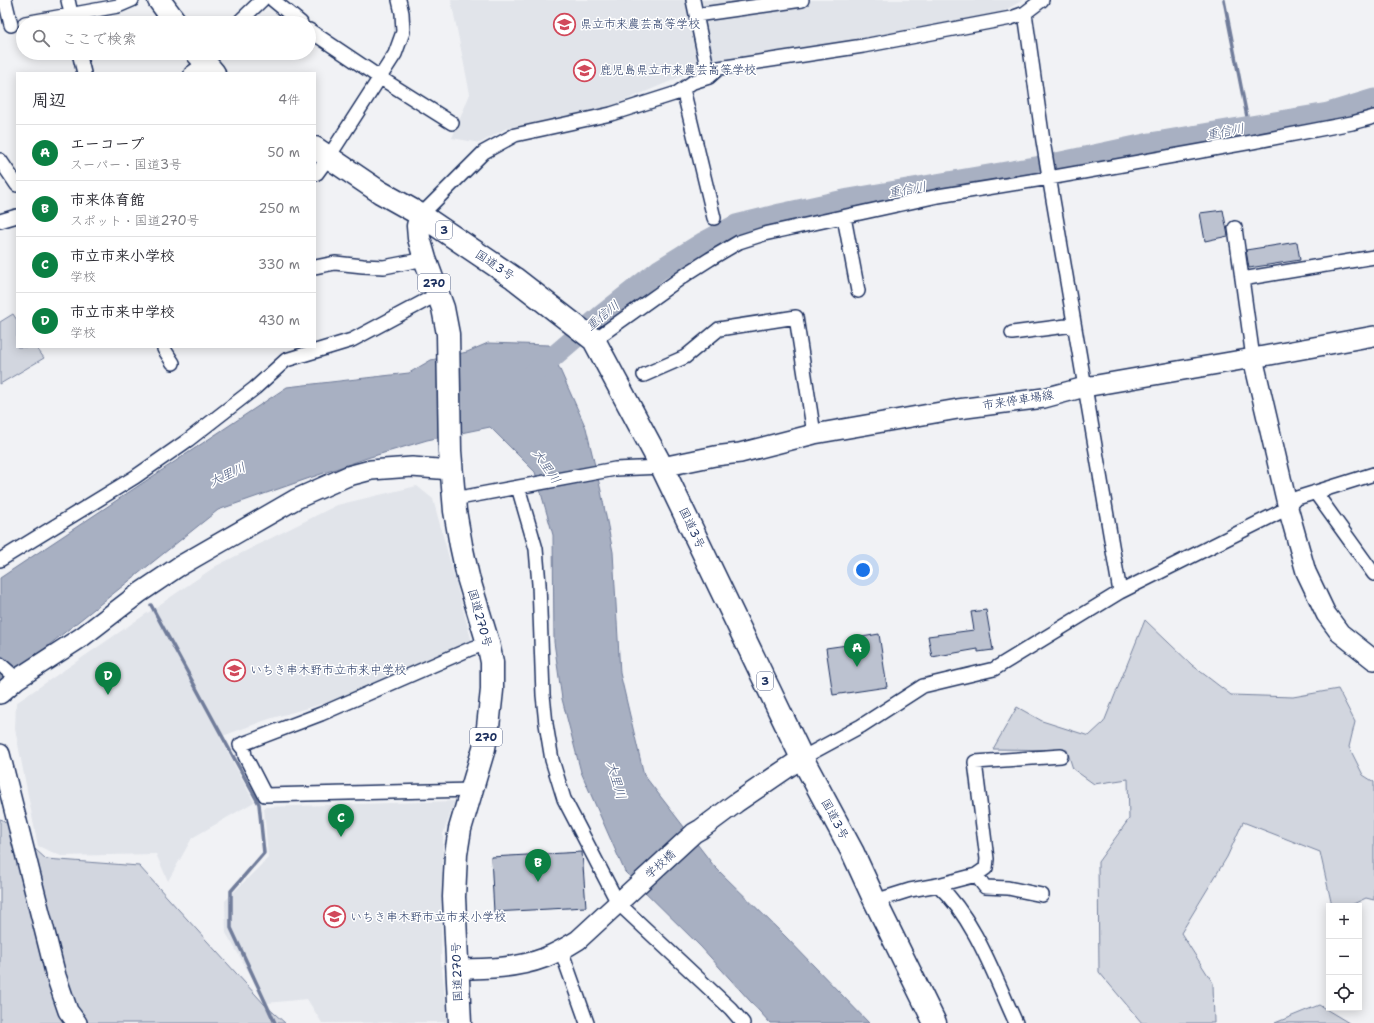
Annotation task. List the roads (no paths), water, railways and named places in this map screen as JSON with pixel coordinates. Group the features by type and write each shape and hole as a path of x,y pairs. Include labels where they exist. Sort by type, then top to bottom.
{"highway":[{"path":"160,0 171,16"},
{"name":"国道3号","path":"319,160 421,215 514,278 594,340 662,468 802,758 853,853 935,1023"},
{"name":"国道270号","path":"421,215 418,233 446,322 449,352 451,461 454,498 461,546 468,576 488,642 492,662 488,727 484,748 460,829 456,854 454,897 460,1023"}],"street":[{"path":"5,0 15,25"},
{"path":"68,0 71,16"},
{"path":"83,16 118,6 132,0"},
{"path":"245,16 262,0"},
{"path":"273,0 292,16"},
{"path":"319,160 395,54 403,32 402,13 399,0"},
{"path":"693,0 709,77"},
{"path":"696,15 802,0"},
{"path":"421,215 484,152 515,135 611,114 677,93 693,82 709,77 719,68 863,46 1011,18 1025,13 1042,0"},
{"path":"1025,13 1049,178 1120,592"},
{"path":"316,35 452,123"},
{"path":"81,60 84,72"},
{"path":"682,89 714,218"},
{"path":"594,340 688,273 739,242 764,234 938,196 1252,142 1352,123 1374,117"},
{"path":"0,160 16,184"},
{"path":"0,221 16,216"},
{"path":"844,217 858,291"},
{"path":"1235,228 1253,358 1288,508 1306,572 1326,614 1340,633 1374,660"},
{"path":"1242,279 1374,257"},
{"path":"316,267 335,263 384,267 425,259"},
{"path":"0,560 134,478 182,444 255,388 286,360 352,340 438,294"},
{"path":"644,375 685,357 719,329 796,317 814,434"},
{"path":"1012,334 1074,325"},
{"name":"市来停車場線","path":"662,468 716,456 740,453 814,434 958,409 1044,398 1085,387 1374,336"},
{"path":"164,348 173,362"},
{"path":"0,694 16,678 82,637 138,594 178,567 296,499 348,476 371,470 412,467 451,461"},
{"path":"454,498 615,469 662,468"},
{"path":"802,758 861,726 923,686 994,669 1120,592 1288,508 1297,498 1374,474"},
{"path":"521,486 536,549 539,584 543,695 546,724 552,760 564,799 622,899 743,1023"},
{"path":"1315,492 1374,574"},
{"path":"472,790 265,795 245,756 244,750 240,746 321,714 488,642"},
{"path":"0,664 16,678"},
{"path":"0,754 56,976 68,1011 77,1023"},
{"path":"875,901 910,890 938,885 976,875 986,868 987,859 975,762 1061,756"},
{"name":"学校橋","path":"458,969 527,963 561,950 578,940 694,833 802,758"},
{"path":"976,875 985,887 1008,888 1042,895"},
{"path":"938,885 949,895 974,934 1016,1023"},
{"path":"561,950 587,1023"}],"water":[{"name":"大里川","path":"488,343 549,345 586,428 601,491 613,552 620,673 644,775 714,866 785,936 869,1023 770,1023 701,947 625,872 581,772 562,699 554,642 553,535 535,472 490,427 427,440 367,458 218,510 0,684 0,578 287,387 409,373 431,360 467,352"}],"waterway":[{"path":"1224,0 1249,127"},
{"name":"重信川","path":"533,374 603,314 659,270 704,242 736,225 849,199 1047,165 1150,143 1328,113 1374,99"},
{"path":"151,605 259,804 264,853 231,891 231,928 275,1023"}],"place":[{"name":"県立市来農芸高等学校","path":"565,24"},
{"name":"鹿児島県立市来農芸高等学校","path":"584,70"},
{"name":"エーコープ","path":"857,667"},
{"name":"いちき串木野市立市来中学校","path":"235,670"},
{"name":"市立市来中学校","path":"108,695"},
{"name":"市立市来小学校","path":"341,837"},
{"name":"市来体育館","path":"538,882"},
{"name":"いちき串木野市立市来小学校","path":"334,917"}]}
